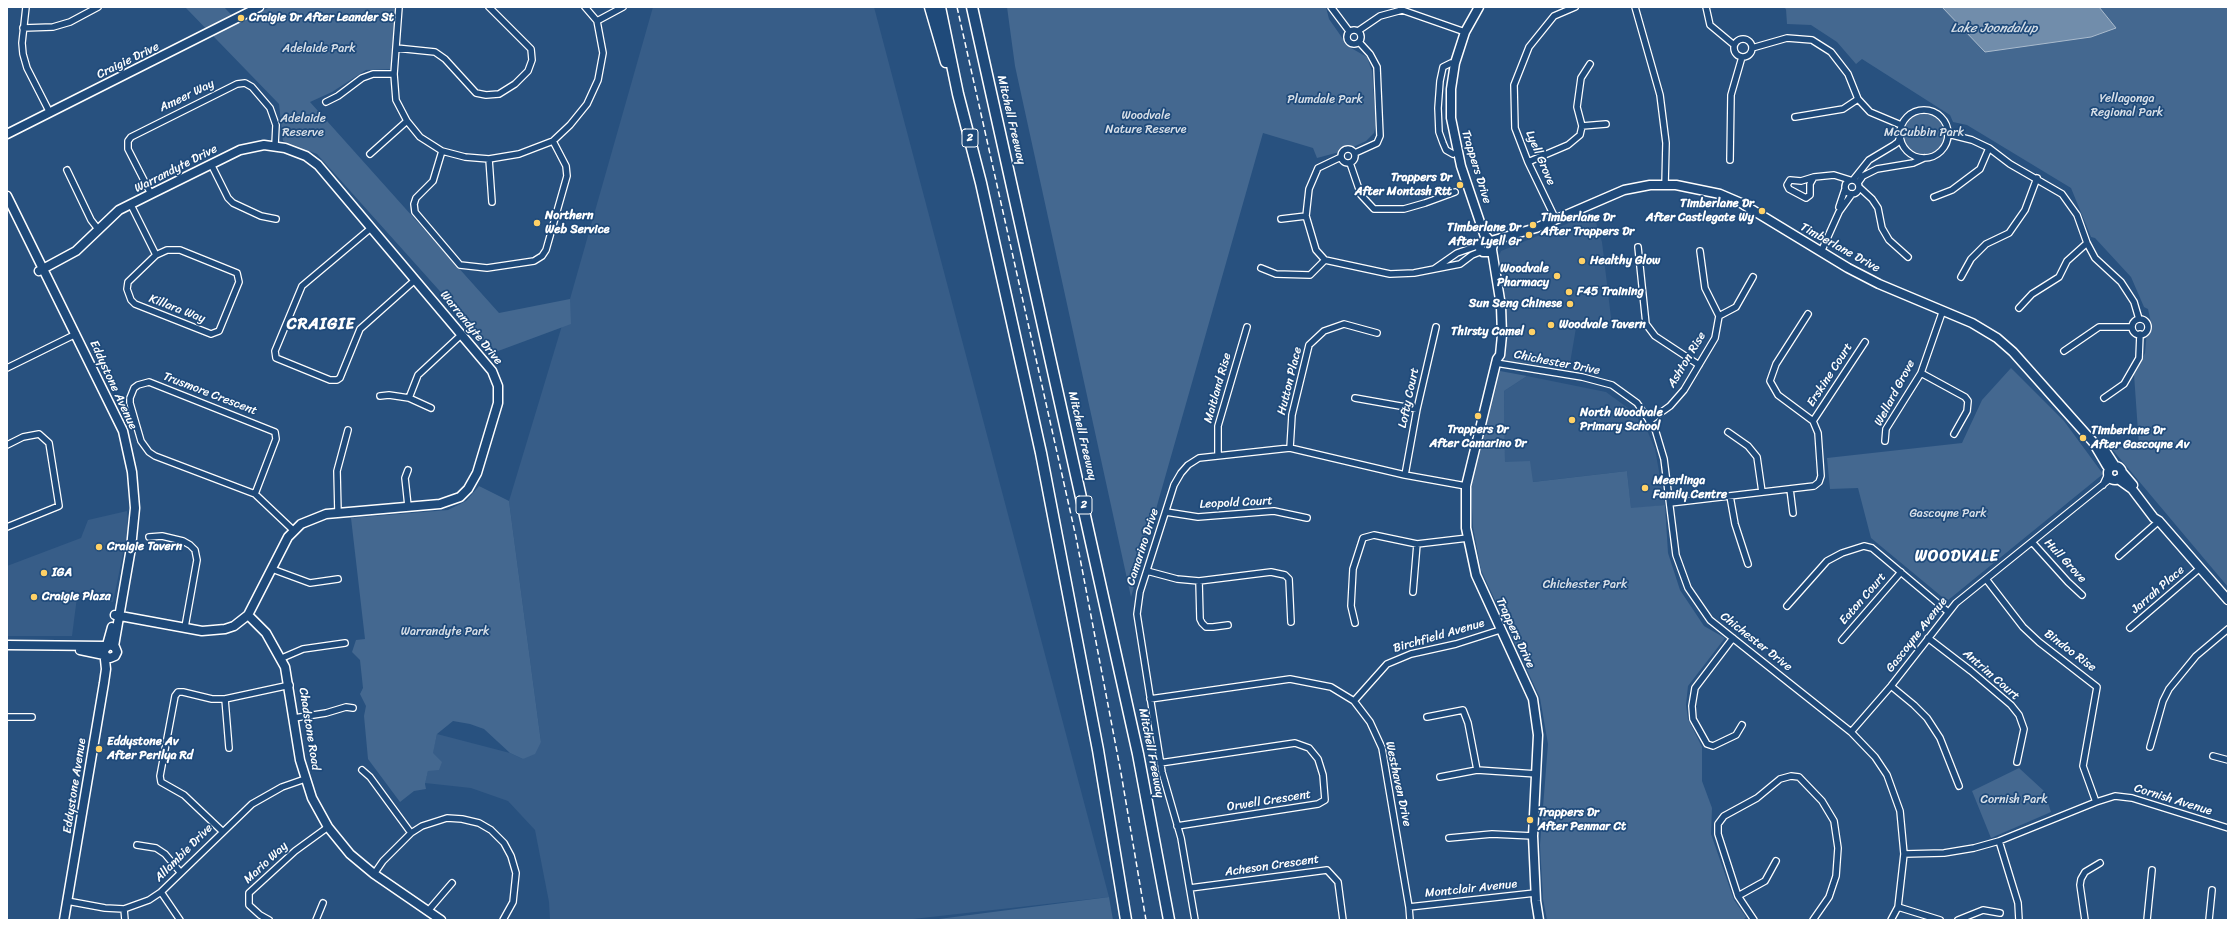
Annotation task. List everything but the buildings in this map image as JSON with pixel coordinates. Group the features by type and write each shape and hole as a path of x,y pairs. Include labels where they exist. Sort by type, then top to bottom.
{"highway":[{"path":"930,7 943,52 958,94"},
{"name":"2","path":"940,7 958,94 981,183 1041,452 1098,750 1126,920"},
{"name":"Mitchell Freeway","path":"972,7 1138,754 1169,920"}],"main road":[{"name":"Craigie Drive","path":"7,134 249,7"},
{"name":"Craigie Drive","path":"7,130 49,111 259,7"},
{"name":"Trappers Drive","path":"1473,7 1451,63 1446,91 1446,106 1448,133 1453,154 1479,235 1481,248 1490,266 1496,302 1496,361 1466,486 1468,538 1476,575 1533,699 1538,735 1533,836 1535,893 1539,920"},
{"name":"Trappers Drive","path":"1479,7 1463,31 1453,77 1451,118 1461,166 1484,234 1491,246 1502,318 1500,355 1496,361"},
{"name":"Warrandyte Drive","path":"42,269 76,251 119,210 240,150 275,145 295,151 318,166 492,371 498,386 498,403 477,473 468,489 460,497 440,504 338,513 311,518 293,530 248,615 234,626 225,629 202,631 117,615"},
{"name":"Timberlane Drive","path":"1491,246 1556,220 1624,190 1665,185 1699,188 1730,198 1821,252 1879,284 1943,310 1986,331 2013,352 2094,443 2106,452 2114,473 2158,515 2159,520 2228,600"},
{"name":"Eddystone Avenue","path":"7,196 113,418 121,443 128,476 130,518 117,615 109,646"},
{"name":"Eddystone Avenue","path":"7,205 42,269"},
{"path":"1484,240 1491,246 1488,253 1481,248 1484,240"},
{"name":"Chadstone Road","path":"248,615 266,634 282,658 290,685 300,760 305,779 328,827 350,854 374,874 441,920"},
{"path":"7,645 66,645 109,646 117,652 114,657 108,658 105,655 74,649 66,645"},
{"path":"105,655 104,650 109,646"},
{"name":"Eddystone Avenue","path":"68,920 69,901 104,683 105,655"},
{"name":"Eddystone Avenue","path":"64,920 69,901 114,657"}],"street":[{"path":"26,7 22,43 27,68 49,111"},
{"path":"23,28 53,27 70,22 98,7"},
{"path":"399,7 394,74 396,100 407,121 420,137 442,151 465,157 489,159 519,154 553,141 570,125 587,104 598,80 603,53 598,21 585,7"},
{"path":"396,48 435,52 445,59 476,93 486,95 499,94 515,84 528,71 531,55 530,50 489,7"},
{"path":"598,21 623,7"},
{"path":"1331,7 1349,31"},
{"name":"Lyell Grove","path":"1556,220 1528,162 1515,128 1514,84 1529,47 1554,16 1575,7"},
{"path":"1635,7 1660,95 1666,143 1665,185"},
{"path":"1706,7 1710,25 1734,45 1735,52 1742,57"},
{"path":"1358,31 1380,16 1402,8 1463,31"},
{"path":"1354,29 1358,31 1361,36 1359,42 1351,44 1347,40 1346,36 1349,31 1354,29"},
{"path":"1752,48 1787,38 1812,40 1831,52 1848,74 1858,100 1870,112 1901,125"},
{"path":"1734,45 1738,41 1744,40 1750,43 1752,48 1750,54 1742,57"},
{"path":"1355,153 1377,143 1380,136 1377,67 1370,54 1359,42"},
{"path":"1730,160 1731,95 1742,57"},
{"path":"1528,162 1568,145 1580,135 1582,126 1577,107 1581,78 1590,64"},
{"path":"326,102 338,96 362,78 373,74 394,74"},
{"name":"Ameer Way","path":"151,194 128,149 128,141 131,137 237,84 245,83 252,87 270,108 276,126 275,145"},
{"path":"1794,116 1843,109 1858,100"},
{"path":"1821,252 1839,212 1853,193 1855,182 1869,160 1898,142 1901,125 1908,116 1915,111 1931,111 1944,121 1948,134 1947,142 1938,153 1913,163 1877,169 1863,176 1855,182 1845,187 1839,212"},
{"path":"370,154 407,121"},
{"path":"1582,126 1606,124"},
{"path":"1948,134 1972,140 1989,148 2010,164 2037,178 2062,194 2077,215 2087,243 2095,258 2121,282 2134,302 2139,319"},
{"path":"1900,136 1903,145 1908,152 1924,158"},
{"path":"442,151 433,181 416,198 414,204 415,212 460,265 488,268 534,261 542,256 546,250 567,176 566,166 553,141"},
{"path":"1934,197 1952,190 1980,169 1989,148"},
{"path":"1355,153 1352,150 1345,150 1341,157 1318,168 1309,189 1306,216 1316,250 1325,260 1337,264 1356,266 1390,274 1460,264 1481,248"},
{"path":"1341,157 1343,162 1350,163 1355,160 1355,153"},
{"path":"489,159 492,202"},
{"path":"1350,163 1361,195 1374,209 1404,209 1455,192"},
{"path":"211,164 232,203 261,216 276,219"},
{"path":"67,170 91,220 98,229"},
{"path":"1832,175 1853,193 1873,201"},
{"path":"1814,177 1809,187 1810,195 1806,198 1789,189 1787,185 1790,180 1801,181 1814,177 1832,175 1855,182 1878,208 1885,234 1894,246 1908,257"},
{"path":"1961,277 1972,258 1986,244 2008,233 2025,210 2037,178"},
{"path":"131,205 156,255"},
{"path":"1281,219 1306,216"},
{"path":"371,228 302,286 275,351 276,358 330,380 337,380 342,374 360,329 415,280"},
{"path":"2020,308 2032,294 2059,277 2067,261 2087,243"},
{"path":"1638,247 1646,324 1655,336 1698,365"},
{"path":"1433,269 1457,253 1481,248"},
{"name":"Killara Way","path":"167,250 180,250 237,273 239,282 219,331 211,334 135,304 131,300 127,289 128,282 156,255 167,250"},
{"path":"1700,251 1705,288 1719,316 1736,307 1753,277"},
{"path":"1261,268 1276,274 1310,274 1325,260"},
{"name":"Wellard Grove","path":"1885,442 1886,429 1921,373 1943,310"},
{"path":"1670,503 1814,486 1821,479 1818,434 1814,421 1778,395 1770,381 1776,364 1808,314"},
{"name":"Ashton Rise","path":"1649,421 1670,406 1684,390 1715,338 1719,316"},
{"path":"2139,319 2144,320 2148,327 2146,332 2140,334 2135,333 2132,327 2133,322 2139,319"},
{"name":"Hutton Place","path":"1290,448 1292,414 1309,345 1324,331 1344,324 1377,333"},
{"name":"Lofty Court","path":"1405,475 1417,409 1436,326"},
{"name":"Maitland Rise","path":"1218,455 1218,426 1247,327"},
{"path":"2064,351 2099,327 2132,327"},
{"path":"2104,398 2124,384 2139,358 2140,334"},
{"path":"7,360 9,367 74,335"},
{"path":"409,398 421,371 461,335"},
{"name":"Erskine Court","path":"1814,421 1865,342"},
{"name":"Chichester Drive","path":"1496,361 1582,377 1612,385 1637,403 1655,429 1664,459 1676,555 1688,588 1710,620 1851,732 1875,756 1893,789 1900,811 1904,854 1898,907 1891,920"},
{"path":"1921,373 1965,397 1968,401 1967,411 1954,434"},
{"name":"Trusmore Crescent","path":"255,494 276,440 275,432 149,382 138,384 134,388 130,398 130,403 141,441 149,452 161,459 255,494 293,530"},
{"path":"380,396 390,395 409,398 431,408"},
{"path":"1354,398 1417,409"},
{"path":"338,513 337,471 348,430"},
{"path":"1728,432 1748,446 1757,457 1762,492"},
{"path":"7,445 23,437 39,434 49,442 59,506 7,527"},
{"name":"Camarino Drive","path":"1195,920 1177,826 1160,763 1137,614 1138,599 1174,485 1180,473 1188,464 1199,458 1290,448 1405,475 1466,486"},
{"path":"408,470 405,478 408,506"},
{"name":"Gascoyne Avenue","path":"1851,732 1891,686 1947,611 2103,485 2114,473"},
{"path":"1790,489 1793,514"},
{"path":"1730,496 1734,524 1748,564"},
{"name":"Leopold Court","path":"1166,512 1198,517 1274,511 1307,518"},
{"path":"2119,556 2159,520"},
{"path":"1355,623 1351,606 1353,569 1363,538 1374,535 1417,544 1468,538"},
{"path":"149,537 162,536 183,541 190,545 194,550 197,560 186,627"},
{"name":"Hull Grove","path":"2032,542 2068,582 2082,595"},
{"path":"1413,592 1417,544"},
{"path":"1787,606 1827,561 1860,546 1872,548 1947,611"},
{"name":"Jarrah Place","path":"2130,628 2200,568"},
{"path":"272,569 310,583 338,579"},
{"path":"1147,571 1177,579 1199,581 1271,572 1285,575 1290,579 1291,622"},
{"name":"Eaton Court","path":"1842,640 1901,572"},
{"name":"Bindoo Rise","path":"1986,578 2023,627 2039,642 2097,687 2083,766 2096,802"},
{"path":"1199,581 1200,619 1202,623 1206,627 1228,625"},
{"path":"2150,747 2163,701 2169,689 2196,656 2228,629"},
{"name":"Birchfield Avenue","path":"1354,701 1387,664 1411,654 1456,644 1500,630"},
{"path":"1733,638 1695,688 1692,706 1693,719 1707,744 1713,746 1736,735 1742,725"},
{"name":"Antrim Court","path":"1928,638 1977,676 2011,705 2019,715 2024,729 2017,762"},
{"path":"282,658 302,649 345,643"},
{"name":"Westhaven Drive","path":"1150,699 1290,679 1331,687 1354,701 1370,722 1382,748 1410,920"},
{"path":"222,831 184,795 161,782 160,776 175,696 178,692 212,699 225,699 290,685"},
{"path":"1891,686 1914,704 1927,718 1940,738 1959,786"},
{"path":"225,699 229,748"},
{"path":"294,718 326,713 346,707 353,708"},
{"path":"1427,717 1463,710 1468,723 1477,770"},
{"path":"7,717 32,717"},
{"name":"Orwell Crescent","path":"1160,763 1295,743 1309,748 1318,759 1323,774 1325,800 1318,804 1177,826"},
{"path":"2213,756 2228,760"},
{"path":"362,770 370,777 411,833"},
{"path":"1440,777 1477,770 1537,774"},
{"path":"1754,920 1738,896 1718,834 1718,824 1724,816 1757,798 1780,779 1792,776 1799,777 1822,800 1834,821 1838,848 1836,876 1829,896 1813,920"},
{"name":"Allambie Drive","path":"69,901 124,909 136,906 161,892 222,831 260,798 305,779"},
{"name":"Cornish Avenue","path":"1904,854 1944,853 1974,848 1999,841 2096,802 2115,796 2132,798 2228,828"},
{"path":"374,874 383,861 411,833 422,826 447,818 462,818 474,822 491,830 504,843 511,856 516,873 513,902 503,920"},
{"name":"Mario Way","path":"269,920 256,912 249,905 249,893 295,851 328,827"},
{"path":"1449,838 1492,834 1533,836"},
{"path":"1999,841 2018,904 2019,920"},
{"path":"137,845 148,846 161,851 180,872"},
{"path":"1738,896 1765,881 1776,861"},
{"path":"2085,920 2080,885 2081,879 2085,872 2100,863"},
{"name":"Acheson Crescent","path":"1190,888 1326,870 1338,882 1343,920"},
{"path":"2147,920 2152,870"},
{"path":"428,911 452,883"},
{"path":"2209,920 2212,890"},
{"path":"161,892 180,920"},
{"name":"Montclair Avenue","path":"1409,907 1535,893"},
{"path":"316,920 324,903"},
{"path":"1898,907 1940,920"},
{"path":"124,909 125,920"},
{"path":"1958,920 1983,910 2000,913"}],"shaded area":[{"path":"653,7 874,7 1109,897 904,920 550,920 549,902 535,830 508,801 471,788 425,783 437,734 510,753 523,759 541,742 509,501 570,299"},
{"path":"1593,213 1602,242 1612,326 1576,328 1569,369 1507,361 1502,356 1502,293 1505,285 1499,256 1501,251"},
{"name":"North Woodvale Primary School","path":"1527,376 1606,392 1632,411 1647,430 1655,449 1665,505 1631,509 1627,471 1533,482 1505,463 1504,391"},
{"name":"Craigie Plaza","path":"127,511 128,530 113,602 77,597 72,636 7,636 7,566 81,538 88,520"}],"green space":[{"name":"Adelaide Reserve","path":"185,7 224,7 239,23 270,7 396,7 391,69 366,70 332,92 310,102 499,313 570,299 571,324 490,354 472,327 317,154 283,141 279,104"},
{"name":"Woodvale Nature Reserve","path":"1007,7 1326,7 1329,19 1343,39 1351,48 1367,57 1372,71 1376,125 1374,133 1366,141 1347,150 1317,158 1313,148 1263,133 1131,597 1015,66"},
{"name":"Yellagonga Regional Park","path":"1783,7 2228,7 2228,587 2111,448 2139,446 2134,374 2145,353 2147,330 2152,327 2148,309 2144,307 2131,277 2095,238 2091,237 2071,188 1967,125 1953,122 1950,115 1862,59 1856,64 1837,42 1811,25 1787,24 1786,9"},
{"name":"McCubbin Park","path":"1924,114 1935,117 1941,123 1944,134 1941,145 1935,151 1924,154 1913,151 1907,145 1904,134 1907,123 1913,117"},
{"name":"Gascoyne Park","path":"2011,368 2064,421 2103,474 1947,601 1871,538 1858,488 1830,489 1827,458 1962,443 1982,400"},
{"name":"Chichester Park","path":"1500,371 1527,376 1504,391 1505,462 1530,461 1533,482 1627,471 1631,508 1665,505 1668,553 1680,590 1704,626 1725,638 1688,686 1686,705 1688,719 1702,747 1702,781 1712,808 1711,834 1734,900 1746,917 1743,920 1547,920 1543,899 1540,845 1548,744 1540,698 1481,570 1473,527 1471,489"},
{"name":"Warrandyte Park","path":"479,486 509,501 541,742 535,754 523,759 510,753 484,729 470,724 453,721 437,734 433,753 442,762 439,770 428,771 425,784 426,789 414,791 400,802 368,759 364,716 366,706 360,694 363,688 360,660 352,652 356,640 365,639 351,518 448,510 466,501"},
{"name":"Cornish Park","path":"2019,768 2044,791 2051,812 1991,838 1972,791"},
{"path":"1109,897 1113,920 931,920"}],"water":[{"name":"Lake Joondalup","path":"1942,7 2099,7 2116,28 2091,37 1985,52"}],"railway":[{"path":"957,7 1076,537 1121,773 1146,920"}],"place":[{"name":"Craigie Dr After Leander St","path":"241,18"},
{"name":"Trappers Dr After Montash Rtt","path":"1460,185"},
{"name":"Timberlane Dr After Castlegate Wy","path":"1762,211"},
{"name":"Northern Web Service","path":"537,223"},
{"name":"Timberlane Dr After Trappers Dr","path":"1533,225"},
{"name":"Timberlane Dr After Lyell Gr","path":"1529,235"},
{"name":"Healthy Glow","path":"1582,261"},
{"name":"Woodvale Pharmacy","path":"1557,276"},
{"name":"F45 Training","path":"1569,292"},
{"name":"Sun Seng Chinese","path":"1570,304"},
{"name":"Woodvale Tavern","path":"1551,325"},
{"name":"Thirsty Camel","path":"1532,332"},
{"name":"Trappers Dr After Camarino Dr","path":"1478,416"},
{"name":"North Woodvale Primary School","path":"1572,420"},
{"name":"Timberlane Dr After Gascoyne Av","path":"2083,438"},
{"name":"Meerlinga Family Centre","path":"1645,488"},
{"name":"Craigie Tavern","path":"99,547"},
{"name":"IGA","path":"44,573"},
{"name":"Craigie Plaza","path":"34,597"},
{"name":"Eddystone Av After Perilya Rd","path":"99,749"},
{"name":"Trappers Dr After Penmar Ct","path":"1530,820"}],"district":[{"name":"CRAIGIE","path":"321,325"},
{"name":"WOODVALE","path":"1957,557"}],"park label":[{"name":"Adelaide Park","path":"319,49"},
{"name":"Plumdale Park","path":"1325,100"}]}
